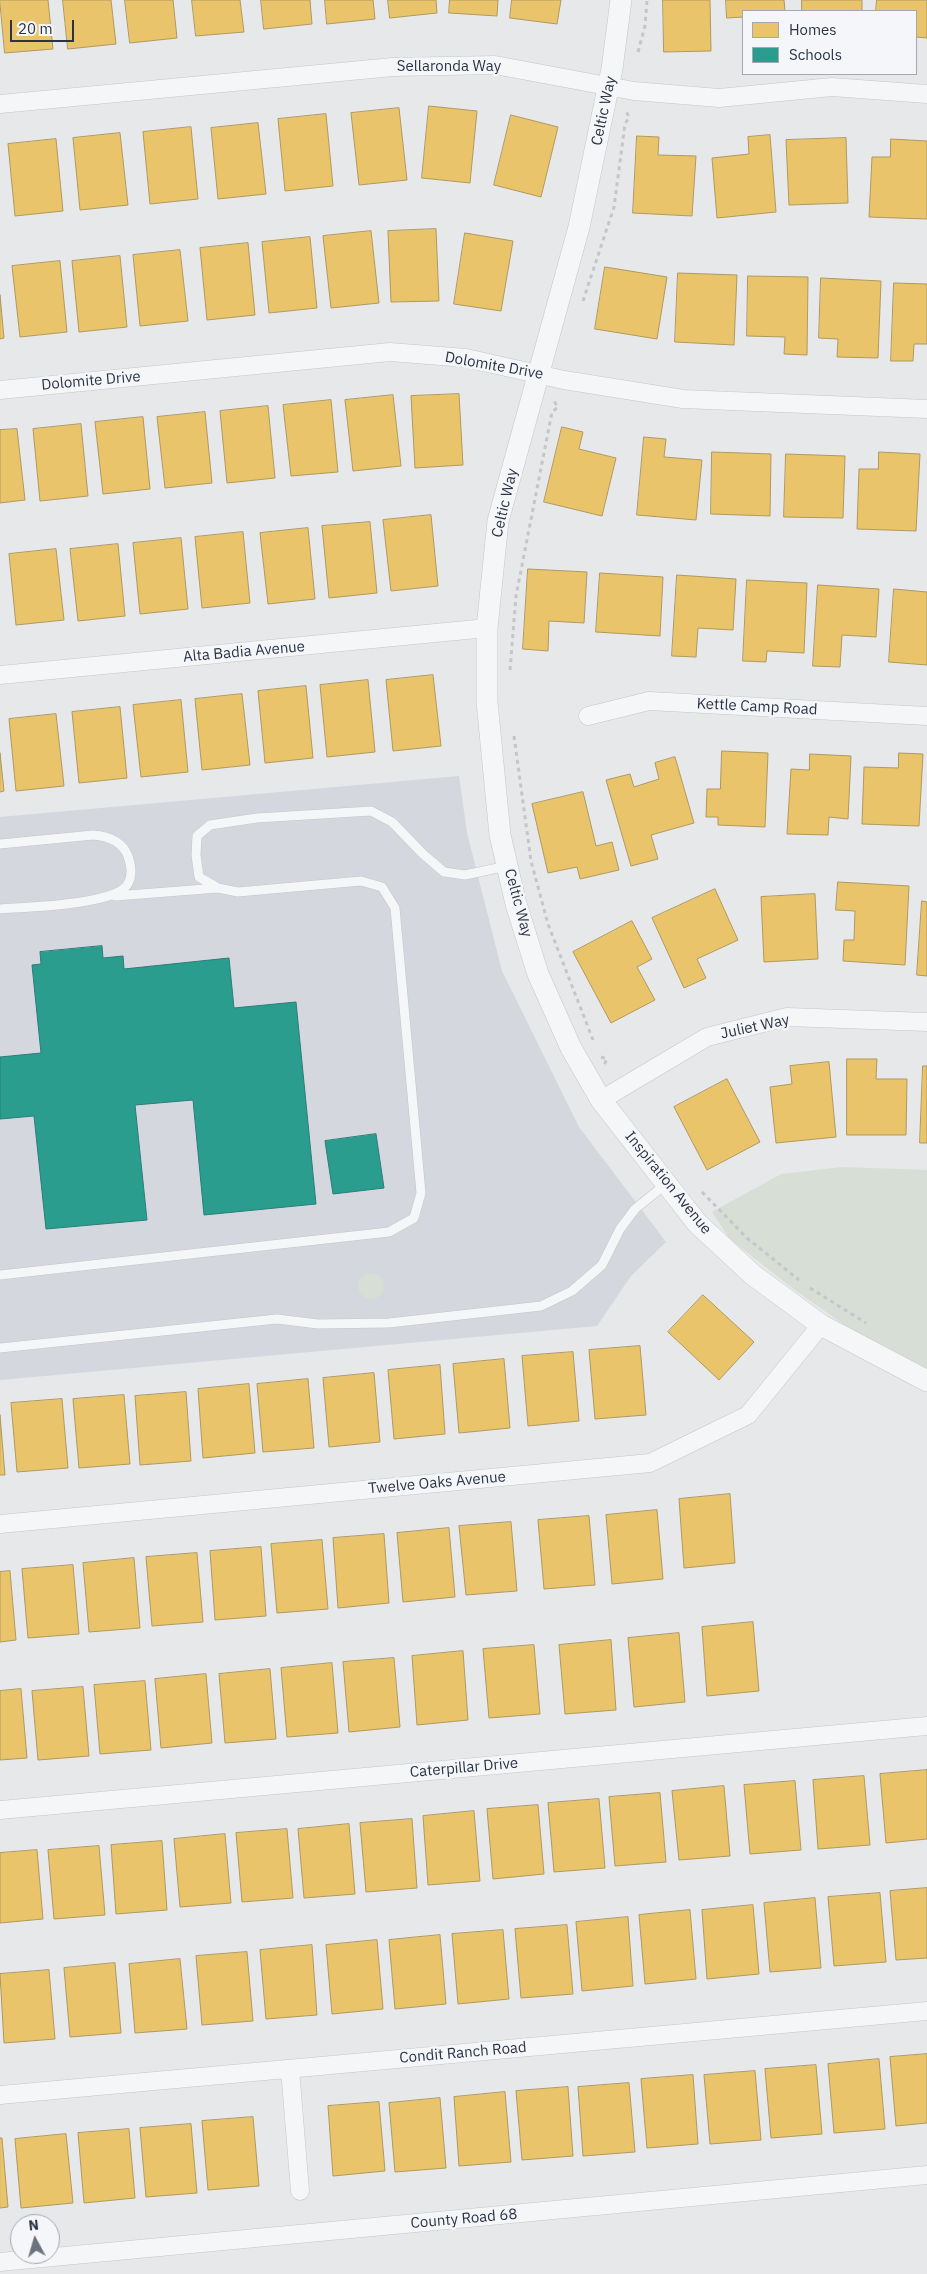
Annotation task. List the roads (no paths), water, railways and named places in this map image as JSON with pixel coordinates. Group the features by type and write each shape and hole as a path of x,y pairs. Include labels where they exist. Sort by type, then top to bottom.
{"street":[{"name":"Celtic Way","path":"566,1037 538,974 516,904 500,835 488,712 487,628 498,521 579,228 609,86 621,0"},
{"name":"Sellaronda Way","path":"0,104 393,67 495,65 634,91 719,98 832,87 927,94"},
{"name":"Dolomite Drive","path":"0,390 390,352 466,358 564,380 683,399 927,408"},
{"name":"Alta Badia Avenue","path":"0,675 487,628"},
{"name":"Kettle Camp Road","path":"588,716 649,701 927,716"},
{"name":"Juliet Way","path":"601,1100 707,1037 787,1018 927,1022"},
{"name":"Inspiration Avenue","path":"566,1037 601,1100 697,1223 753,1275 821,1325 927,1382"},
{"name":"Twelve Oaks Avenue","path":"0,1524 650,1463 748,1415 821,1325"},
{"name":"Caterpillar Drive","path":"0,1810 927,1726"},
{"name":"Condit Ranch Road","path":"0,2095 927,2011"},
{"path":"290,2069 300,2190"},
{"name":"County Road 68","path":"0,2262 927,2175"}],"lane":[{"path":"218,888 198,877 197,836 210,825 257,818 371,811 392,822 423,854 444,872 465,875 507,866"},
{"path":"0,844 93,835 106,836 118,843 127,853 131,865 131,878 127,887 114,896"},
{"path":"0,910 90,901 114,896 218,888 238,892 361,881 382,886 395,908 421,1193 414,1218 389,1232 0,1275"},
{"path":"0,1348 277,1320 318,1324 389,1324 541,1306 572,1291 602,1265 620,1228 634,1209 666,1184"}]}
